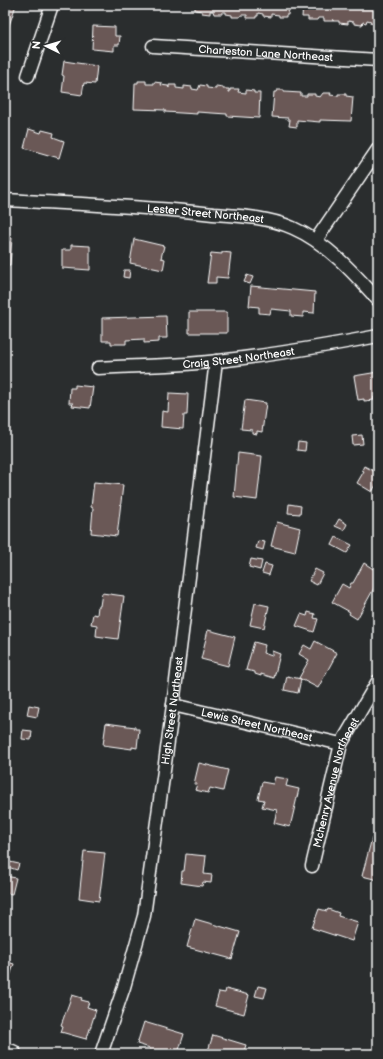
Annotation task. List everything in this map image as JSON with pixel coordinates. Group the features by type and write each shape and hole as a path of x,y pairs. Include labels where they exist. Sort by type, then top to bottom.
{"street":[{"path":"28,76 52,5"},
{"name":"Charleston Lane Northeast","path":"153,46 378,60"},
{"path":"316,240 378,149"},
{"name":"Lester Street Northeast","path":"5,200 189,211 266,219 293,228 316,240 345,265 378,300"},
{"name":"Craig Street Northeast","path":"98,368 216,361 324,346 378,336"},
{"name":"High Street Northeast","path":"101,1054 124,987 144,916 174,706 216,361"},
{"name":"Mchenry Avenue Northeast","path":"312,866 341,744 378,681"},
{"name":"Lewis Street Northeast","path":"174,706 341,744"},
{"path":"5,1052 12,1054"}],"building":[{"path":"5,5 16,5 5,37"},
{"path":"195,5 289,5 288,15 286,15 286,17 279,17 279,15 271,14 271,17 263,16 263,14 258,13 256,18 247,18 247,15 232,17 232,15 226,14 226,12 222,12 222,14 214,14 213,11 210,11 210,14 202,13 202,11 195,10"},
{"path":"303,5 378,5 378,24 370,23 371,21 367,20 366,23 363,22 362,25 354,24 354,22 348,21 348,24 339,23 339,21 324,21 324,18 308,20 308,17 302,17"},
{"path":"93,26 115,27 115,36 120,36 119,45 114,45 114,51 92,49"},
{"path":"64,61 97,66 95,84 84,83 82,95 62,92"},
{"path":"138,81 146,81 146,84 154,84 154,82 162,83 161,85 168,86 169,88 169,85 176,85 176,88 184,89 184,86 192,87 192,89 198,90 200,85 207,86 207,88 216,89 216,86 223,87 223,89 229,89 229,92 230,89 239,89 238,92 246,93 246,90 254,91 254,93 260,93 259,118 227,116 227,114 197,112 197,114 165,112 165,110 134,109 135,83 138,83"},
{"path":"277,90 301,93 301,96 315,94 315,96 320,97 323,93 331,93 330,95 338,96 338,94 346,94 346,96 353,97 351,121 320,120 320,122 297,120 297,127 289,126 290,120 288,120 288,118 272,117 274,92"},
{"path":"29,129 41,133 42,130 54,133 53,137 64,141 59,158 24,148"},
{"path":"5,237 12,238 10,265 5,265"},
{"path":"134,239 164,246 161,258 165,259 163,270 130,263"},
{"path":"71,245 90,246 90,270 62,268 62,250 71,250"},
{"path":"222,252 231,253 228,278 216,277 216,283 207,283 211,253 222,254"},
{"path":"124,270 130,270 129,278 123,277"},
{"path":"247,275 253,277 250,284 244,282"},
{"path":"251,286 315,292 314,313 303,312 303,317 291,316 291,311 271,309 270,314 259,313 259,307 249,306"},
{"path":"189,312 227,312 227,333 189,333"},
{"path":"166,316 167,338 159,338 159,342 144,343 144,339 126,340 126,344 111,344 111,341 102,341 102,318"},
{"path":"378,372 378,397 374,397 374,400 358,400 354,376"},
{"path":"75,385 93,387 90,408 72,406 73,403 69,403 70,388 75,388"},
{"path":"169,393 188,394 187,415 184,415 183,429 161,427 162,411 168,412"},
{"path":"245,400 266,403 262,432 257,431 257,434 252,433 252,430 241,429"},
{"path":"362,435 363,444 353,445 352,436"},
{"path":"298,442 306,443 305,451 297,450"},
{"path":"238,453 262,456 257,500 234,497"},
{"path":"364,466 378,473 378,481 372,492 357,483 364,471 362,470"},
{"path":"94,482 123,485 117,536 91,533 93,508 91,507"},
{"path":"289,504 301,506 300,514 288,513"},
{"path":"339,519 347,524 344,530 335,526"},
{"path":"277,522 300,528 295,552 271,546"},
{"path":"336,537 352,545 347,553 332,545"},
{"path":"258,541 265,542 263,550 256,548"},
{"path":"251,559 262,561 260,570 249,567"},
{"path":"364,563 378,572 378,581 357,619 349,614 350,612 332,602 342,584 349,588"},
{"path":"265,564 272,566 269,575 262,573"},
{"path":"315,569 323,573 317,585 309,581"},
{"path":"102,593 124,596 118,639 96,636 97,625 91,624 93,614 97,615"},
{"path":"255,603 269,606 264,628 250,625"},
{"path":"308,612 315,614 314,618 318,619 314,632 296,626 301,614 307,616"},
{"path":"208,630 235,637 228,666 201,659"},
{"path":"315,641 337,653 318,688 299,678 309,660 299,654 304,645 311,649"},
{"path":"254,642 265,645 263,653 272,656 272,651 280,654 274,678 261,674 261,676 255,674 255,672 246,670"},
{"path":"287,676 301,679 298,693 284,690"},
{"path":"29,705 39,707 37,717 27,715"},
{"path":"106,723 135,727 135,729 139,729 137,748 132,747 132,749 103,745"},
{"path":"23,730 32,731 31,740 22,739"},
{"path":"199,763 228,770 223,791 210,788 208,793 195,790 197,784 194,784"},
{"path":"275,777 288,779 286,786 299,789 290,827 274,823 277,810 262,807 264,800 258,799 262,782 273,784"},
{"path":"372,838 378,839 378,880 362,876"},
{"path":"84,851 105,853 99,901 79,898"},
{"path":"186,854 206,856 204,874 212,875 211,883 203,882 202,886 181,883"},
{"path":"10,862 19,864 17,870 8,867"},
{"path":"5,876 16,878 12,894 5,893"},
{"path":"319,909 327,911 328,909 339,913 338,916 358,922 352,941 312,928"},
{"path":"195,919 240,932 232,959 187,947"},
{"path":"5,961 14,964 5,992"},
{"path":"258,986 267,988 264,998 255,996"},
{"path":"226,989 249,995 244,1014 215,1006 219,992 225,993"},
{"path":"72,995 89,1002 87,1007 96,1010 86,1039 61,1032 63,1026 61,1025"},
{"path":"144,1022 184,1034 178,1053 179,1054 149,1053 150,1048 137,1044"},
{"path":"213,1035 246,1045 243,1054 207,1054"}]}
